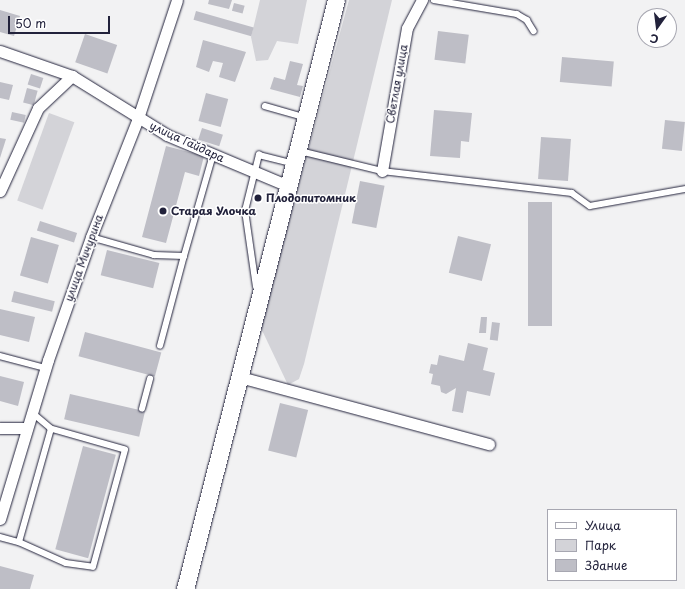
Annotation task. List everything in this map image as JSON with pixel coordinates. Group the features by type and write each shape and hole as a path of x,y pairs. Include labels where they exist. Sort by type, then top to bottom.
{"main road":[{"path":"185,589 259,302 286,185 336,0"}],"street":[{"name":"улица Мичурина","path":"0,518 45,368 90,237 138,118 177,0"},
{"name":"Светлая улица","path":"382,171 407,28 422,0"},
{"name":"улица Гайдара","path":"0,52 72,76 138,118 213,155 286,185"},
{"path":"0,191 38,108 72,76"},
{"path":"240,377 489,444"},
{"path":"0,428 27,428"}],"lane":[{"path":"434,0 517,14 527,20 534,31"},
{"path":"265,106 304,117"},
{"path":"160,346 213,155"},
{"path":"259,302 245,210 259,155 294,157 382,171 572,193 590,206 685,189"},
{"path":"90,237 154,255 184,256"},
{"path":"0,356 45,368"},
{"path":"142,408 150,379"},
{"path":"0,536 19,542 66,563 93,567 123,458 125,450 51,428 32,413"},
{"path":"19,542 51,428"}],"green space":[{"path":"260,0 307,0 298,44 277,41 268,60 256,61 251,37"},
{"path":"349,0 392,0 304,364 299,379 288,385 260,326"},
{"path":"49,113 74,122 43,210 17,200"}],"building":[{"path":"209,0 232,0 229,9 208,4"},
{"path":"234,3 245,6 243,14 232,11"},
{"path":"0,10 20,16 14,36 0,32"},
{"path":"196,11 254,28 251,36 194,20"},
{"path":"438,31 469,35 465,64 434,60"},
{"path":"85,34 117,45 107,73 75,62"},
{"path":"203,40 246,52 235,82 219,77 223,63 213,61 209,72 196,67"},
{"path":"562,57 614,62 612,86 560,82"},
{"path":"290,61 303,64 297,85 303,86 300,97 270,89 274,77 285,80"},
{"path":"31,74 43,78 40,88 28,84"},
{"path":"0,82 13,85 9,100 0,98"},
{"path":"27,88 38,91 34,105 23,102"},
{"path":"206,93 228,99 221,127 198,121"},
{"path":"434,110 472,113 469,142 461,141 460,158 430,156"},
{"path":"12,112 26,115 24,123 10,120"},
{"path":"665,120 685,122 682,151 662,149"},
{"path":"202,128 223,135 219,146 198,139"},
{"path":"541,137 571,139 568,181 538,179"},
{"path":"0,138 6,139 0,158"},
{"path":"166,146 204,156 199,176 185,172 166,243 142,237"},
{"path":"360,181 385,186 376,228 352,223"},
{"path":"528,202 552,202 552,326 528,326"},
{"path":"40,221 77,233 74,243 37,231"},
{"path":"458,236 491,244 482,281 449,273"},
{"path":"31,237 59,245 48,283 20,275"},
{"path":"107,250 159,263 153,288 101,275"},
{"path":"14,291 55,301 52,312 11,302"},
{"path":"0,309 35,317 29,342 0,335"},
{"path":"481,317 487,317 486,333 479,333"},
{"path":"492,322 500,323 498,341 490,340"},
{"path":"85,332 161,352 155,377 79,356"},
{"path":"468,343 488,348 483,370 495,373 490,396 467,391 463,413 452,411 456,388 446,394 441,392 440,386 431,384 433,374 429,373 431,364 437,365 439,355 464,361"},
{"path":"0,376 24,382 18,406 0,401"},
{"path":"70,394 145,411 139,437 64,419"},
{"path":"280,403 308,410 296,458 268,451"},
{"path":"83,446 116,455 88,558 55,549"},
{"path":"0,566 34,575 30,589 0,589"}],"place":[{"name":"Плодопитомник","path":"258,198"},
{"name":"Старая Улочка","path":"163,211"}]}
